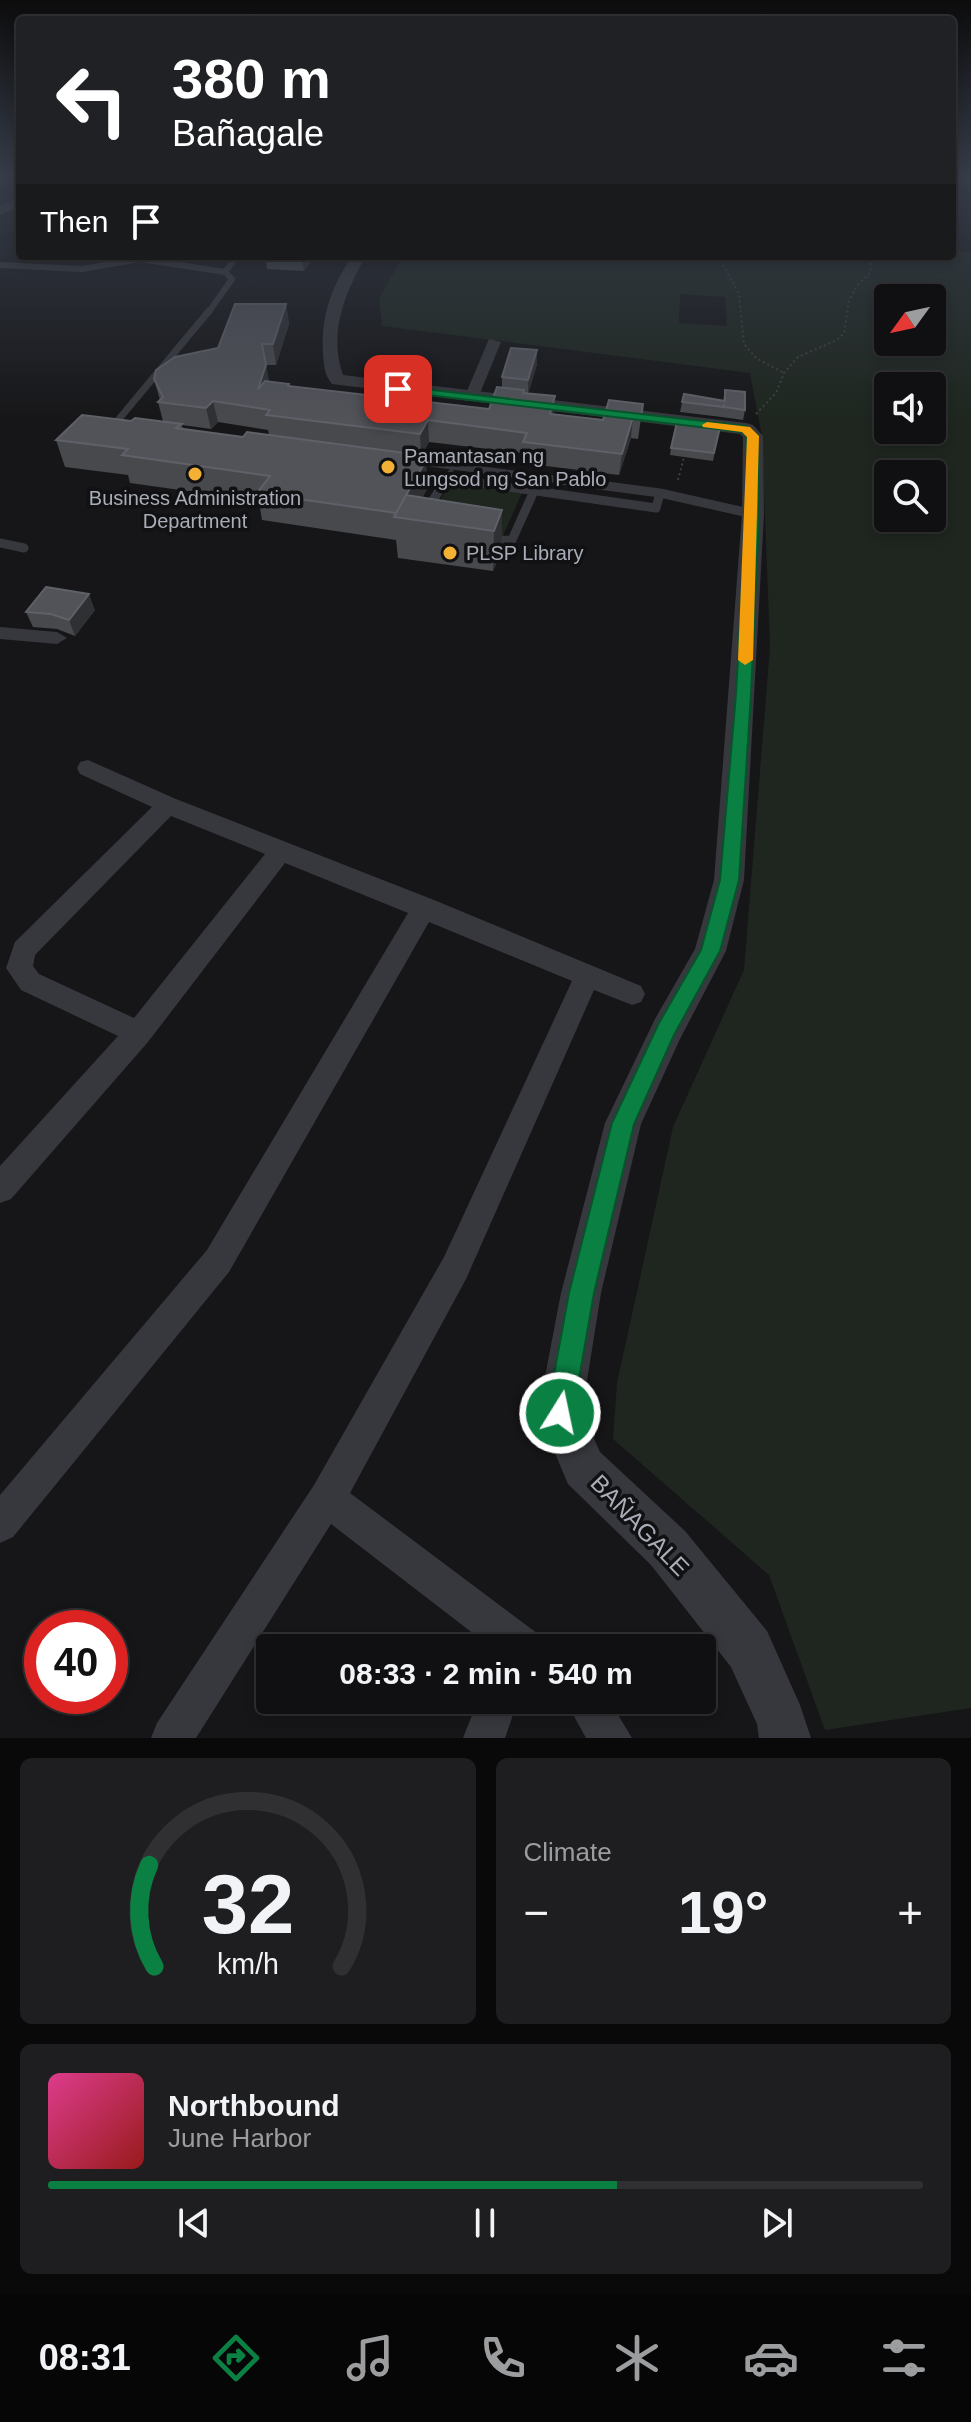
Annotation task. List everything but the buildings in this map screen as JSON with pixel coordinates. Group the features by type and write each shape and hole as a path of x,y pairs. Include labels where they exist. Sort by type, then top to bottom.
{"street":[{"path":"356,260 338,289 329,321 333,374 338,380 746,429"},
{"path":"471,398 494,342"},
{"name":"BAÑAGALE","path":"746,429 753,436 753,514 729,880 710,951 667,1030 623,1123 581,1293 560,1413 584,1468 668,1548 749,1649 782,1723 785,1738"},
{"path":"0,633 57,638"},
{"path":"88,768 168,805 425,907 632,994"},
{"path":"138,1033 30,982 19,968 24,950 168,805"},
{"path":"0,1188 138,1033 281,851"},
{"path":"0,1524 218,1261 425,907"},
{"path":"172,1738 327,1498 455,1268 588,975"},
{"path":"327,1498 503,1634"},
{"path":"484,1738 493,1714"},
{"path":"595,1714 611,1738"}],"lane":[{"path":"0,265 82,269 128,260"},
{"path":"122,435 107,433 203,320 232,279 225,272 152,260"},
{"path":"225,272 234,260"},
{"path":"115,423 130,425"},
{"path":"407,461 680,496 753,514"},
{"path":"417,526 454,467"},
{"path":"400,472 656,508 660,493"},
{"path":"484,541 499,543 512,540 534,491"},
{"path":"0,543 24,548"}],"path":[{"path":"722,260 727,266 729,283 739,294 739,328 749,355 784,373"},
{"path":"746,429 761,405 776,393 784,373 798,357 837,340 844,333 844,318 853,292 859,281 869,274 872,260"},
{"path":"680,496 676,490 684,457"}],"shaded area":[{"path":"401,260 971,260 971,1708 825,1730 769,1575 613,1439 617,1383 673,1127 744,970 770,647 762,437 750,373 382,326 379,299","holes":["680,294 725,297 727,326 679,323"]},
{"path":"450,483 522,493 502,538 426,526"}],"slow traffic":[{"path":"707,425 746,429 753,436 753,514 745,660"}],"place":[{"name":"Pamantasan ng Lungsod ng San Pablo","path":"388,467"},
{"name":"Business Administration Department","path":"195,474"},
{"name":"PLSP Library","path":"450,553"}],"route":[{"path":"398,389 746,429 753,436 753,514 729,880 710,951 667,1030 623,1123 581,1293 560,1413"}]}
